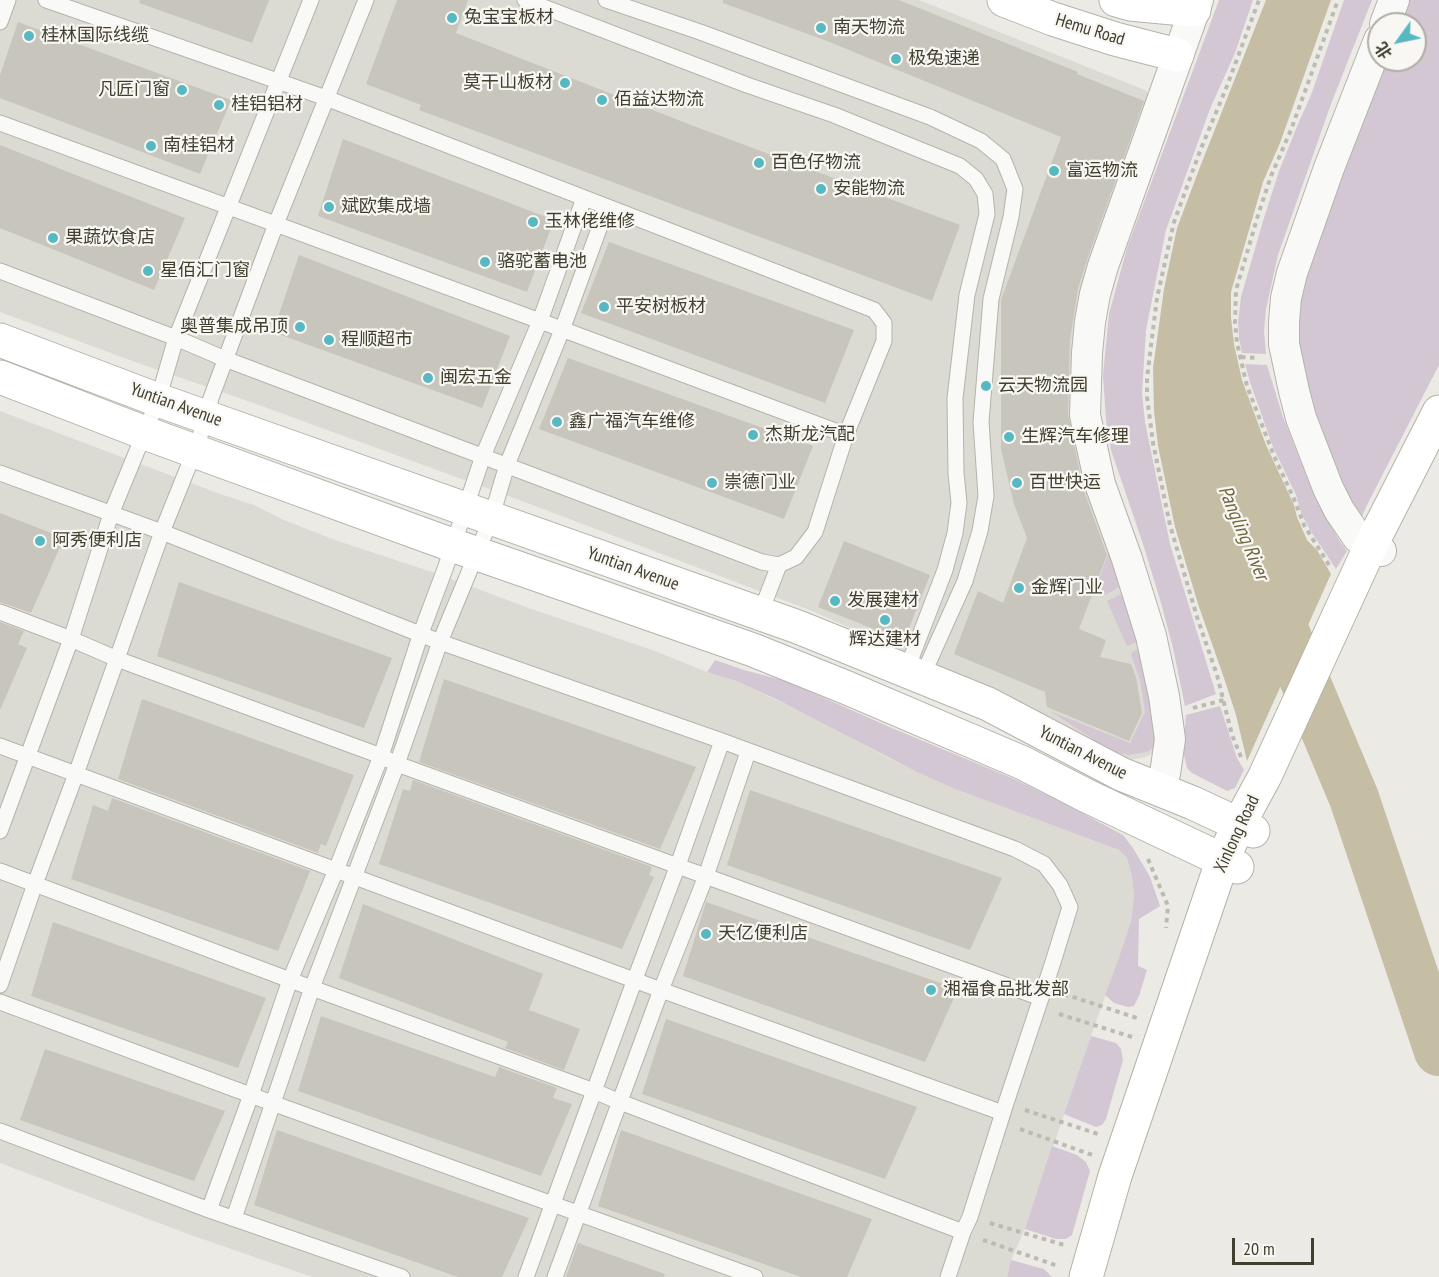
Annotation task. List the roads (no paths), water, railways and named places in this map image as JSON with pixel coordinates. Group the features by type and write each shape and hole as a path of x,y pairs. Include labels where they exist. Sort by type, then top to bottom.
{"main road":[{"name":"Hemu Road","path":"1004,0 1114,39 1177,55"},
{"name":"Hemu Road","path":"1116,0 1130,4 1196,5"},
{"name":"Yuntian Avenue","path":"0,340 158,400 798,627 988,704 1121,774 1246,827"},
{"name":"Yuntian Avenue","path":"0,377 145,433 464,549 753,650 1023,763 1087,796 1230,863"},
{"name":"Xinlong Road","path":"1372,557 1439,412"},
{"name":"Xinlong Road","path":"1083,1274 1124,1182 1230,863 1246,827 1261,774 1372,557 1439,437"}],"street":[{"path":"1158,788 1166,774 1170,739 1164,696 1150,636 1127,559 1100,484 1085,415 1085,394 1089,322 1095,294 1115,230 1196,5"},
{"path":"1367,71 1329,168 1292,273 1286,298 1284,344 1301,418 1328,488 1339,510 1372,557"}],"lane":[{"path":"0,22 8,0"},
{"path":"0,272 762,562 779,565 796,557 815,532 846,435 884,341 884,323 874,310 326,98 46,0"},
{"path":"0,831 70,639 111,514 158,400 176,338 310,0"},
{"path":"0,985 162,532 195,450 225,359 276,224 366,0"},
{"path":"525,0 747,85 834,115 960,166 976,179 981,187 985,195 987,214 967,295 955,398 956,473 959,503 955,533 945,570 910,661 917,675 926,668 965,581 980,531 986,496 981,422 990,299 1011,217 1015,189 1003,159 981,141 930,117 700,32 606,0"},
{"path":"0,123 846,435"},
{"path":"209,1210 290,980 381,756 421,633 445,569 464,549 477,514 483,456 540,321 584,198"},
{"path":"234,1218 312,988 397,764 440,642 464,549 477,514 507,465 562,330 607,207"},
{"path":"0,473 162,532 440,642 722,741 1015,849 1044,864 1060,885 1070,907 970,1217 948,1277"},
{"path":"760,614 779,565"},
{"path":"0,612 117,659 381,756 397,764 1041,997"},
{"path":"526,1277 722,741"},
{"path":"0,746 661,990 1003,1112"},
{"path":"555,1277 661,990 706,876 748,752"},
{"path":"0,871 290,980 594,1090 620,1102 963,1232"},
{"path":"0,1002 272,1104 754,1277"},
{"path":"0,1131 209,1210 402,1277"}],"water":[{"path":"1266,0 1331,0 1280,143 1263,182 1231,292 1234,344 1242,380 1266,445 1294,505 1307,540 1317,550 1331,574 1247,761 1236,715 1198,604 1175,527 1158,446 1153,368 1164,289 1177,228"}],"waterway":[{"name":"Pangling River","path":"1268,593 1354,798 1439,1051"}],"place":[{"name":"兔宝宝板材","path":"452,18"},
{"name":"南天物流","path":"821,28"},
{"name":"桂林国际线缆","path":"29,36"},
{"name":"极兔速递","path":"896,59"},
{"name":"莫干山板材","path":"565,83"},
{"name":"凡匠门窗","path":"182,90"},
{"name":"佰益达物流","path":"602,100"},
{"name":"桂铝铝材","path":"219,105"},
{"name":"南桂铝材","path":"151,146"},
{"name":"百色仔物流","path":"759,163"},
{"name":"富运物流","path":"1054,171"},
{"name":"安能物流","path":"821,189"},
{"name":"斌欧集成墙","path":"329,207"},
{"name":"玉林佬维修","path":"533,222"},
{"name":"果蔬饮食店","path":"53,238"},
{"name":"骆驼蓄电池","path":"485,262"},
{"name":"星佰汇门窗","path":"148,271"},
{"name":"平安树板材","path":"604,307"},
{"name":"奥普集成吊顶","path":"300,327"},
{"name":"程顺超市","path":"329,340"},
{"name":"闽宏五金","path":"428,378"},
{"name":"云天物流园","path":"986,386"},
{"name":"鑫广福汽车维修","path":"557,422"},
{"name":"杰斯龙汽配","path":"753,435"},
{"name":"生辉汽车修理","path":"1009,437"},
{"name":"崇德门业","path":"712,483"},
{"name":"百世快运","path":"1017,483"},
{"name":"阿秀便利店","path":"40,541"},
{"name":"金辉门业","path":"1019,588"},
{"name":"发展建材","path":"835,601"},
{"name":"辉达建材","path":"885,620"},
{"name":"天亿便利店","path":"706,934"},
{"name":"湘福食品批发部","path":"931,990"}]}
